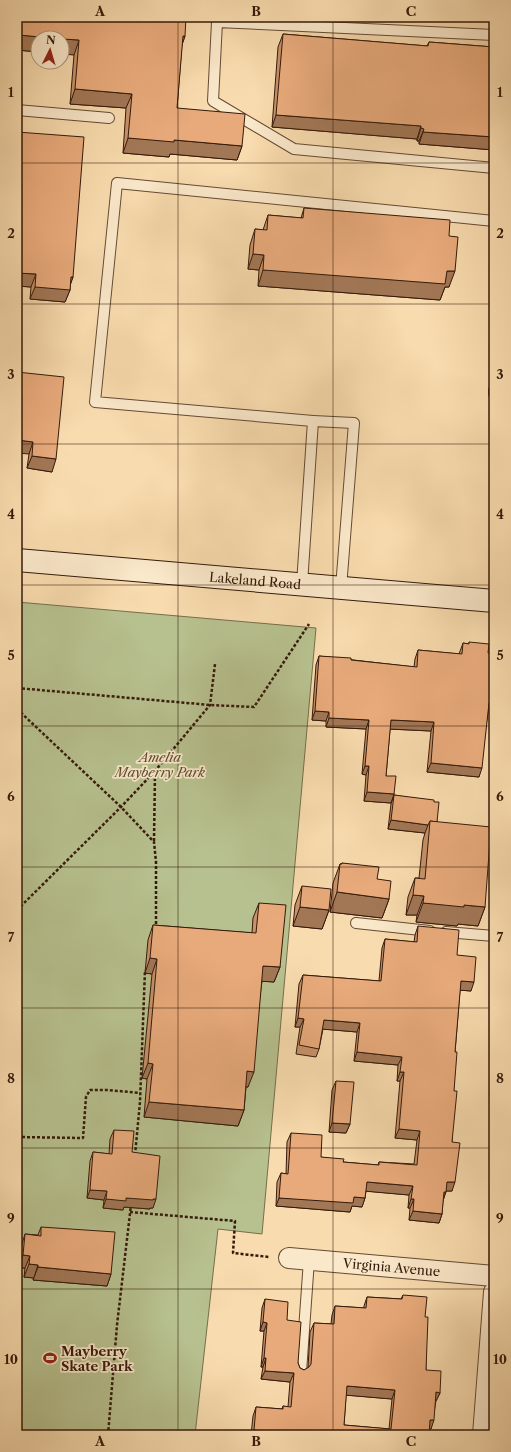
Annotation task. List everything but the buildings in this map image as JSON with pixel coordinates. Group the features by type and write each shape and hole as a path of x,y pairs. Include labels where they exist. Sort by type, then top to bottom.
{"street":[{"name":"Lakeland Road","path":"17,560 494,601"},
{"name":"Virginia Avenue","path":"289,1258 494,1276"},
{"path":"483,1435 494,1292"}],"lane":[{"path":"494,35 217,22 213,101 294,148 494,168"},
{"path":"17,110 109,118"},
{"path":"341,588 354,424 95,402 117,183 494,221"},
{"path":"302,584 313,421"},
{"path":"356,923 494,936"},
{"path":"301,1372 309,1260"}],"path":[{"path":"17,688 210,705 254,707 309,624"},
{"path":"17,910 121,808 155,771 210,705 215,664"},
{"path":"17,709 121,808 154,842"},
{"path":"155,771 154,842 156,862 156,933"},
{"path":"135,1157 140,1093 145,966"},
{"path":"17,1137 82,1138 86,1097 90,1090 140,1093"},
{"path":"108,1435 116,1325 131,1204"},
{"path":"130,1212 235,1221 233,1253 289,1258"}],"green space":[{"name":"Amelia Mayberry Park","path":"17,602 316,628 262,1234 218,1229 195,1435 17,1435"}],"place":[{"name":"Mayberry Skate Park","path":"50,1358"}]}
